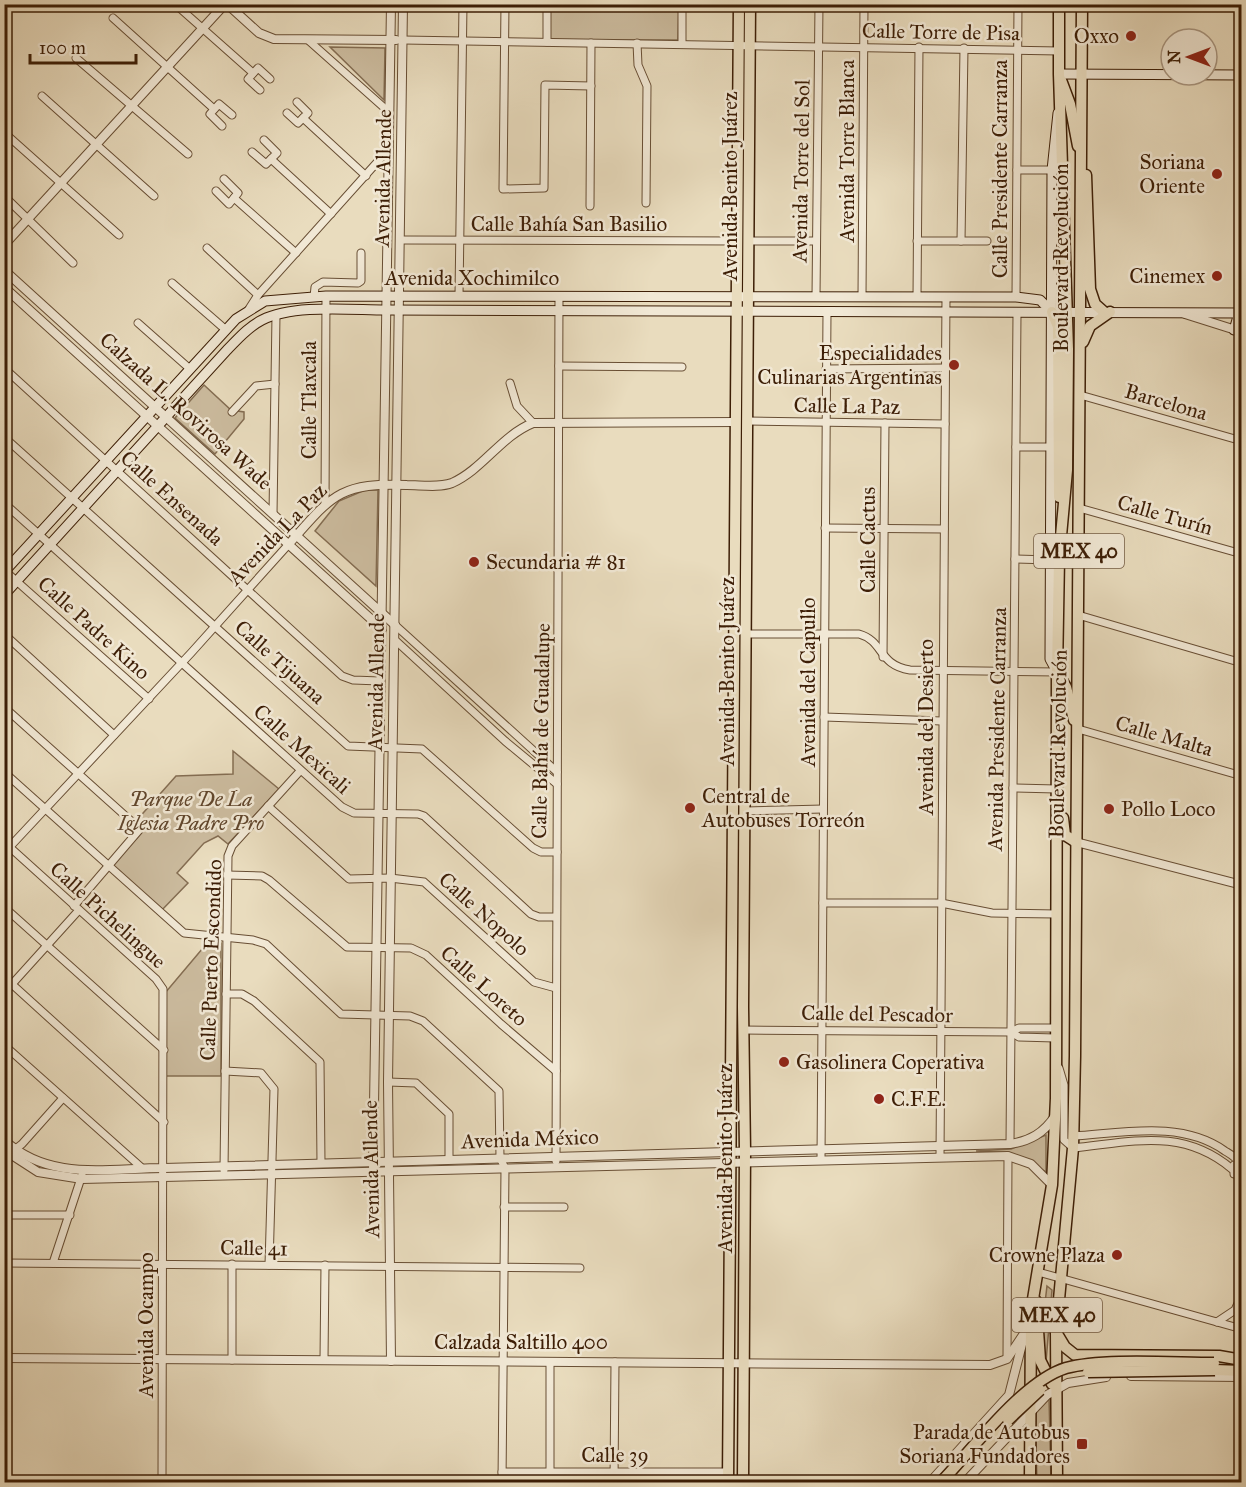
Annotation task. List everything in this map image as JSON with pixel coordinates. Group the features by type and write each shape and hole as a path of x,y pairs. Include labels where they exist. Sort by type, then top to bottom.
{"main road":[{"name":"Avenida Benito Juárez","path":"728,1477 737,296 743,241 744,45 739,4"},
{"name":"Avenida Benito Juárez","path":"744,45 750,4"},
{"name":"MEX 40","path":"1030,1482 1031,1311 1052,1185 1056,1116 1057,672 1059,558 1064,514 1067,428 1059,4"},
{"name":"Boulevard Revolución","path":"1058,1482 1054,1390 1056,1332 1074,1136 1082,4"},
{"path":"1081,348 1090,326 1107,312 1095,304 1090,289 1088,194 1067,94 1059,74 1242,75"},
{"path":"1060,105 1053,140 1052,170 1052,312 1058,327 1050,659 1066,687 1078,729"},
{"name":"Avenida Benito Juárez","path":"743,241 749,296 743,1007 745,1157 743,1482"},
{"name":"Avenida Xochimilco","path":"5,571 226,330 249,309 265,301 326,296 1016,297 1040,300 1052,312"},
{"name":"Avenida Xochimilco","path":"4,595 242,334 254,325 276,315 326,310 1240,313"},
{"path":"1238,331 1240,313"},
{"path":"1055,447 1059,491 1072,535 1079,571"},
{"path":"734,564 747,564"},
{"path":"732,817 746,811 739,798 738,762 733,750"},
{"path":"1056,789 1061,801 1063,831 1068,838 1076,842"},
{"path":"731,989 738,993 743,1007"},
{"path":"1035,1292 1039,1318 1040,1360 1054,1390"},
{"path":"1056,1332 1071,1352 1091,1355 1219,1356 1242,1361"},
{"path":"1104,1377 1111,1366 1107,1354"},
{"path":"1089,1378 1084,1366 1091,1355"},
{"path":"951,1482 1031,1397 1066,1376 1091,1372 1214,1366 1242,1361"},
{"path":"941,1482 1024,1394 1057,1372 1091,1364 1214,1366 1242,1371"}],"street":[{"path":"175,4 253,73"},
{"path":"4,245 226,4 250,26 268,37 308,40 403,40"},
{"name":"Avenida Allende","path":"373,1172 391,4"},
{"name":"Avenida Allende","path":"391,1361 387,1161 403,4"},
{"path":"459,296 463,4"},
{"path":"506,4 503,189 544,188 545,85 591,86"},
{"path":"547,4 547,42"},
{"path":"682,4 682,44"},
{"name":"Avenida Torre del Sol","path":"816,297 819,4"},
{"name":"Avenida Torre Blanca","path":"862,297 864,4"},
{"name":"Calle Presidente Carranza","path":"1016,297 1018,4"},
{"path":"113,18 214,109 222,126"},
{"path":"308,40 389,112"},
{"name":"Calle Torre de Pisa","path":"403,40 1059,51"},
{"path":"590,206 591,43"},
{"path":"637,43 638,65 647,86 646,203"},
{"path":"917,297 919,47"},
{"path":"961,241 964,48"},
{"path":"76,58 188,154"},
{"path":"260,90 248,79 253,73 258,68 270,79"},
{"path":"42,96 154,196"},
{"path":"287,113 298,123 308,113 297,102"},
{"path":"214,109 232,115"},
{"path":"303,118 366,176"},
{"path":"8,136 119,235"},
{"path":"264,140 272,159"},
{"path":"249,309 258,294 389,149"},
{"path":"252,152 272,159 331,214"},
{"path":"1017,170 1052,170"},
{"path":"216,191 229,204 238,193 225,179"},
{"path":"4,196 73,262"},
{"path":"234,198 296,253"},
{"name":"Calle Bahía San Basilio","path":"400,240 816,241"},
{"path":"917,242 987,241"},
{"path":"207,248 258,294"},
{"path":"314,297 317,284 358,283 361,280 362,253"},
{"name":"Calzada L. Rovirosa Wade","path":"4,270 557,772"},
{"path":"172,283 226,330"},
{"name":"Calzada L. Rovirosa Wade","path":"4,287 505,741 557,784"},
{"name":"Calle Tlaxcala","path":"325,505 326,296"},
{"name":"Calle Bahía de Guadalupe","path":"556,1167 559,296"},
{"name":"Avenida del Desierto","path":"940,1157 946,297"},
{"name":"Avenida del Capullo","path":"821,1160 827,312"},
{"path":"1182,312 1238,331"},
{"name":"Avenida Presidente Carranza","path":"1010,1144 1017,314"},
{"path":"273,514 276,315"},
{"path":"138,324 190,369"},
{"path":"559,366 682,367"},
{"name":"Calle Ensenada","path":"4,368 342,676 353,681 380,681"},
{"path":"826,369 945,368"},
{"path":"510,383 517,406 533,423"},
{"path":"232,412 256,386 275,384"},
{"name":"Barcelona","path":"1080,395 1242,441"},
{"name":"Calle La Paz","path":"748,421 945,424"},
{"name":"Avenida La Paz","path":"6,848 182,664 325,505 347,489 383,484 438,486 451,483 464,476 514,433 533,423 736,422"},
{"name":"Calle Cactus","path":"884,657 885,423"},
{"name":"Calle Tijuana","path":"4,437 348,746 415,748 428,752 532,848 541,852 557,852"},
{"path":"1016,447 1055,447"},
{"name":"Calle Mexicali","path":"4,503 347,811 424,816 531,914 539,918 556,917"},
{"name":"Calle Turín","path":"1079,508 1242,554"},
{"path":"825,528 944,529"},
{"path":"1015,559 1051,560"},
{"name":"Calle Padre Kino","path":"5,571 148,699"},
{"path":"1078,615 1242,663"},
{"path":"4,634 114,735"},
{"path":"746,634 866,636 897,668 943,671 1057,672"},
{"path":"4,707 140,829 46,946 4,993"},
{"path":"824,717 942,721"},
{"name":"Calle Malta","path":"1078,729 1242,776"},
{"name":"Calle Puerto Escondido","path":"224,1176 228,856 232,846 300,771"},
{"path":"4,772 184,933 253,940 266,944 341,1014 410,1016 423,1021 500,1091 500,1158 505,1168 502,1482"},
{"path":"1013,788 1056,789"},
{"name":"Calle Nopolo","path":"268,806 349,879 390,878 424,882 534,982 556,988"},
{"path":"746,811 823,809"},
{"path":"1076,842 1242,885"},
{"name":"Calle Pichelingue","path":"6,848 160,984 165,997 164,1168"},
{"name":"Calle Loreto","path":"227,875 262,876 269,880 340,944 354,948 411,948 426,955 556,1071"},
{"path":"823,903 941,903 979,912 1056,914"},
{"path":"4,908 164,1050"},
{"path":"4,977 164,1122"},
{"path":"226,994 242,994 254,1001 320,1062 321,1163"},
{"name":"Calle del Pescador","path":"743,1030 1011,1032 1019,1028 1055,1033"},
{"path":"4,1045 142,1168"},
{"path":"1056,1059 1064,1085 1065,1140 1073,1149 1149,1141 1198,1146 1232,1169 1240,1178"},
{"path":"225,1071 256,1071 267,1077 274,1089 269,1265"},
{"path":"388,1082 416,1083 449,1114 449,1159"},
{"path":"9,1153 63,1098"},
{"name":"Avenida México","path":"4,1140 9,1153 42,1165 82,1174 164,1178 730,1163 745,1157 821,1149 1010,1144 1032,1139 1056,1116"},
{"path":"1149,1131 1149,1141"},
{"path":"1074,1136 1149,1131 1196,1136 1219,1146 1240,1163 1232,1169"},
{"name":"Avenida México","path":"82,1174 142,1168 730,1151 745,1157 821,1160 1008,1156 1030,1164 1052,1185"},
{"path":"1007,1359 1008,1156"},
{"name":"Avenida Ocampo","path":"162,1482 164,1168"},
{"path":"53,1263 82,1174"},
{"path":"504,1207 564,1207"},
{"path":"4,1215 70,1215"},
{"name":"Calle 41","path":"4,1263 580,1268"},
{"path":"232,1264 232,1359"},
{"path":"324,1360 325,1265"},
{"path":"1038,1272 1242,1329"},
{"path":"1217,1322 1235,1310 1242,1294"},
{"path":"930,1482 994,1413 1013,1388 1023,1335 1031,1311"},
{"path":"1007,1359 1023,1335"},
{"name":"Calzada Saltillo 400","path":"4,1358 990,1365 1007,1359"},
{"path":"550,1362 550,1482"},
{"path":"614,1482 615,1362"},
{"path":"965,1482 1029,1413 1054,1390 1068,1383 1104,1377 1242,1377"},
{"path":"994,1413 1006,1418 1010,1424 1006,1436"},
{"name":"Calle 39","path":"502,1472 614,1472 728,1477"}],"green space":[{"path":"550,5 679,5 678,40 549,40"},
{"path":"330,47 385,48 384,100"},
{"path":"204,385 231,410 244,412 244,419 215,454 175,418"},
{"path":"365,490 378,490 376,586 315,531 339,501"},
{"name":"Parque De La Iglesia Padre Pro","path":"233,751 279,789 228,844 218,836 204,843 177,873 188,883 160,912 110,867 144,830 136,821 176,776 233,774"},
{"path":"208,942 221,943 221,1076 165,1076 165,993"},
{"path":"1046,1135 1046,1172 1011,1153 976,1151 1011,1149"},
{"path":"1047,1286 1052,1290 1046,1362 1040,1345"},
{"path":"1049,1396 1051,1482 1037,1482 1035,1414"}],"place":[{"name":"Oxxo","path":"1131,36"},
{"name":"Soriana Oriente","path":"1217,174"},
{"name":"Cinemex","path":"1217,276"},
{"name":"Especialidades Culinarias Argentinas","path":"954,365"},
{"name":"Secundaria # 81","path":"474,562"},
{"name":"Central de Autobuses Torreón","path":"690,808"},
{"name":"Pollo Loco","path":"1109,809"},
{"name":"Gasolinera Coperativa","path":"784,1062"},
{"name":"C.F.E.","path":"879,1099"},
{"name":"Crowne Plaza","path":"1117,1255"},
{"name":"Parada de Autobus Soriana Fundadores","path":"1082,1444"}]}
